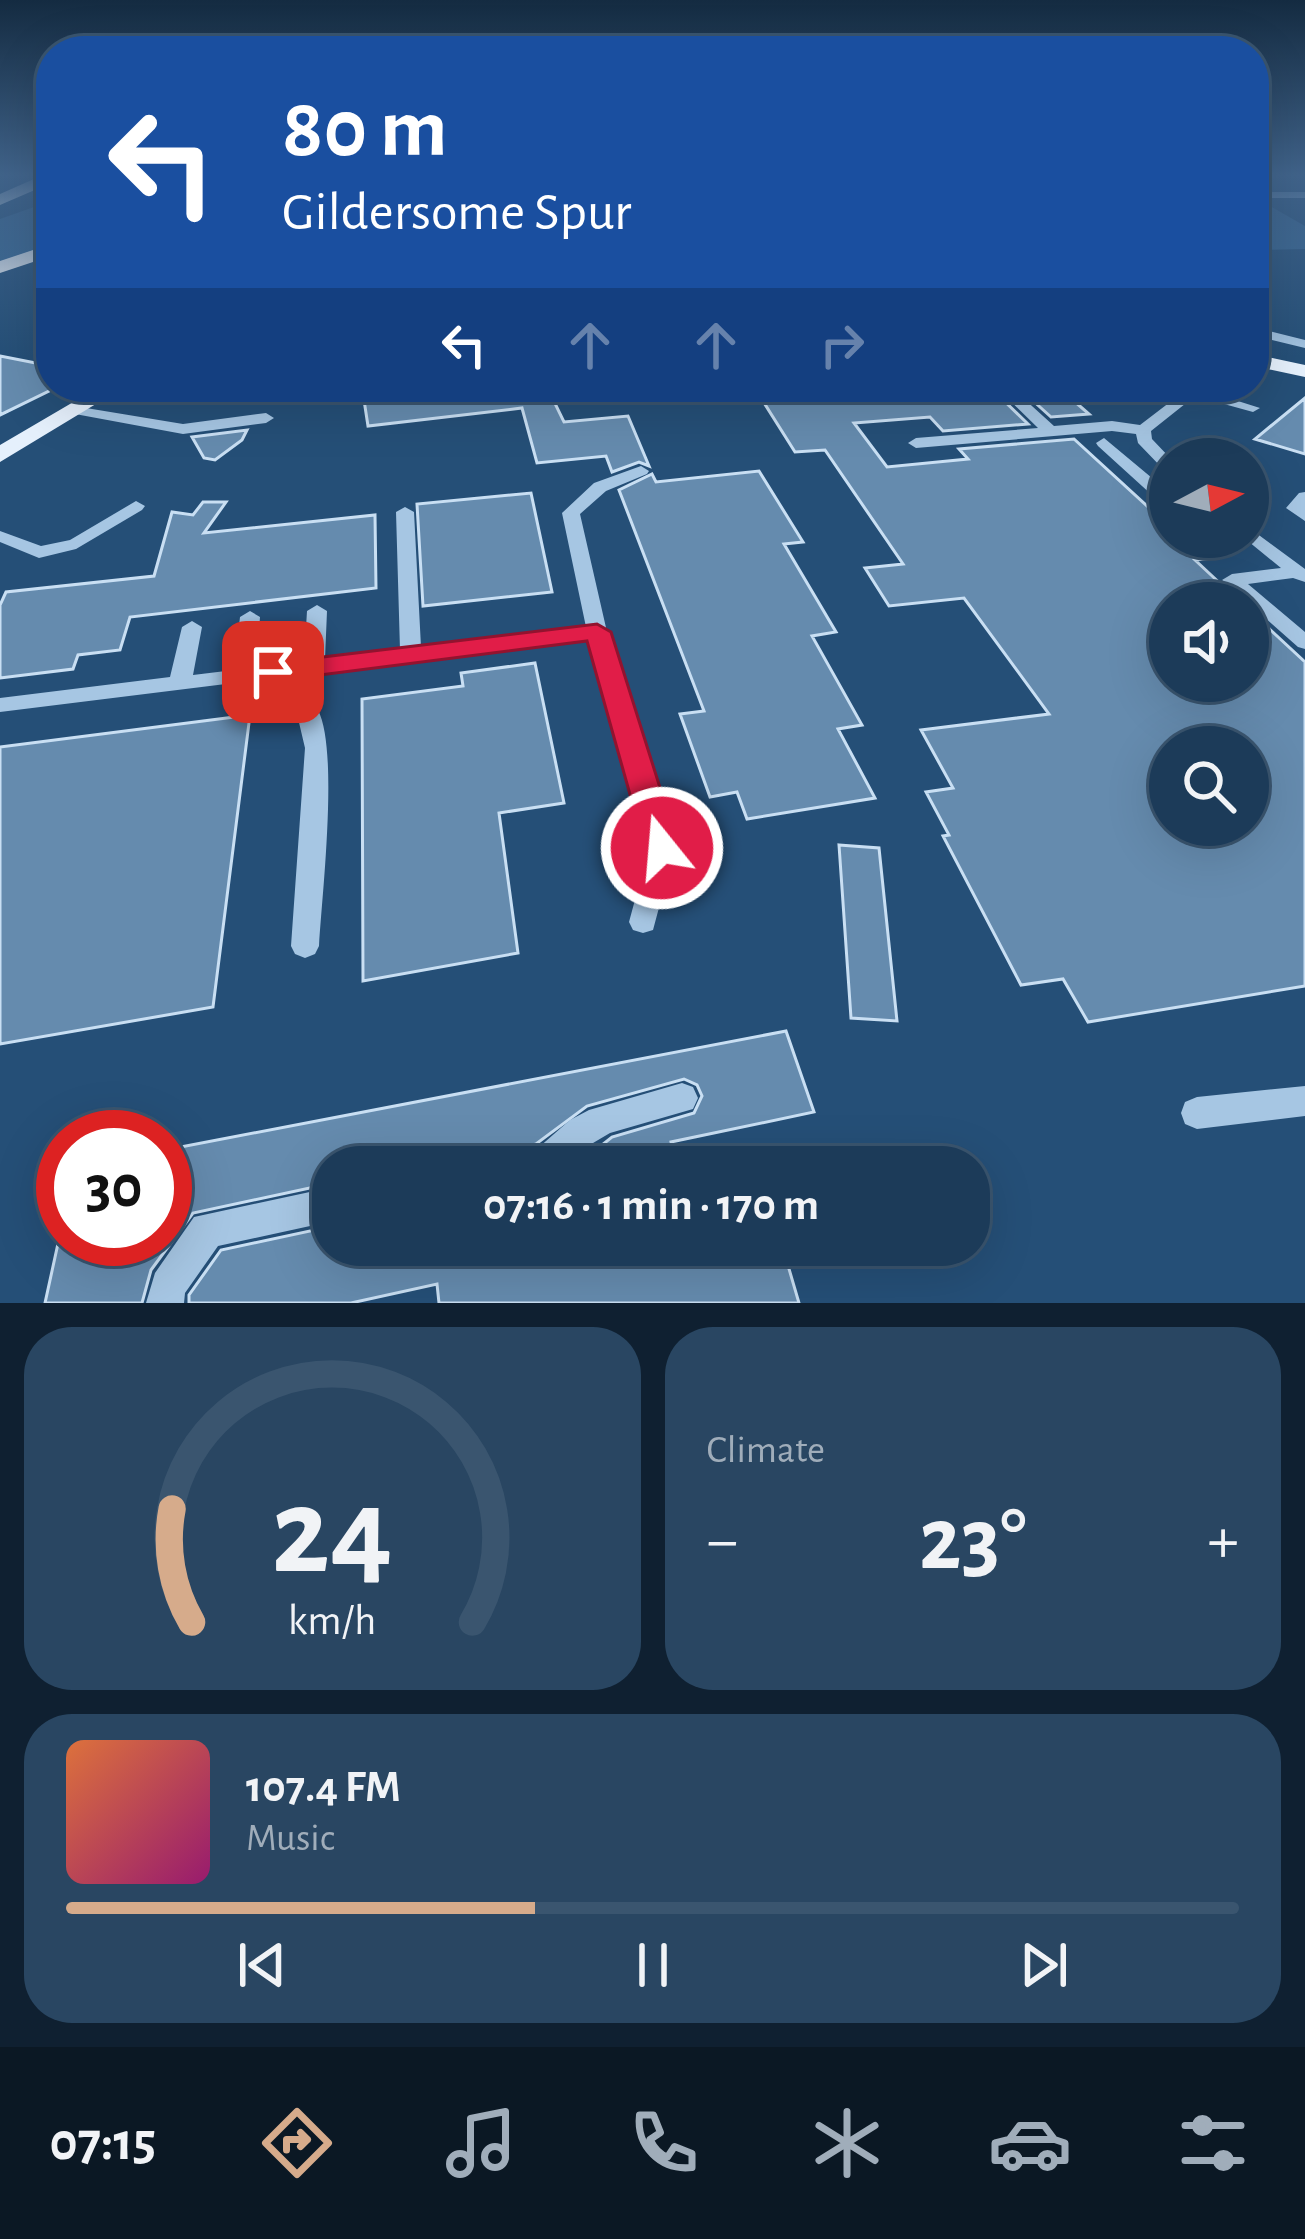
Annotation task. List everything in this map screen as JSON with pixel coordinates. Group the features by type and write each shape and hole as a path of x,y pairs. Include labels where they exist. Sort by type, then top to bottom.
{"highway":[{"path":"0,270 36,259"}],"main road":[{"path":"1269,360 1305,371"},
{"path":"0,454 92,402"}],"street":[{"path":"1269,335 1305,344"},
{"path":"101,402 166,428 266,418"},
{"path":"1019,402 1050,431"},
{"path":"916,443 1112,426 1143,430 1178,402"},
{"path":"1230,402 1253,408"},
{"path":"1143,430 1149,445"},
{"path":"1104,443 1149,483"},
{"path":"641,470 600,487 571,513 597,632 662,848 643,922"},
{"path":"1305,497 1295,508 1305,516"},
{"path":"0,536 39,552 76,544 136,506"},
{"path":"405,512 411,655"},
{"path":"1269,549 1301,576"},
{"path":"1301,576 1232,580 1305,643"},
{"path":"314,667 317,611"},
{"path":"244,675 250,617"},
{"path":"179,683 192,627"},
{"path":"0,706 597,632"},
{"path":"273,672 287,696 307,710 317,748 305,946"},
{"path":"571,1146 588,1127 682,1098"},
{"path":"1197,1113 1305,1101"},
{"path":"165,1303 168,1286 207,1230 312,1208"}],"shaded area":[{"path":"0,236 36,236 36,251 0,263"},
{"path":"1269,236 1305,236 1305,249 1269,250"}],"building":[{"path":"0,356 36,363 36,397 0,415"},
{"path":"1305,398 1305,454 1269,443 1269,438 1256,438"},
{"path":"364,402 554,402 564,422 628,416 649,466 639,462 612,472 606,456 537,463 522,408 368,426"},
{"path":"763,402 1005,402 1028,424 943,431 930,417 854,423 887,467 968,459 959,449 1074,439 1149,508 1149,558 1205,559 1195,560 1219,582 1149,582 1149,702 1269,702 1269,629 1305,662 1305,986 1088,1022 1063,979 1021,985 943,836 949,835 926,792 953,788 921,730 1049,714 964,598 889,606 865,568 903,564 825,450 795,452"},
{"path":"1034,402 1075,402 1089,414 1051,417"},
{"path":"247,430 242,440 215,460 204,458 192,437"},
{"path":"759,471 803,542 784,544 836,632 812,636 862,725 838,729 875,798 747,819 737,792 710,797 680,714 704,711 619,490 652,474 656,482"},
{"path":"531,493 552,592 423,606 417,504"},
{"path":"203,502 226,502 204,533 375,515 376,588 130,617 120,650 78,655 73,669 0,678 0,605 6,592 154,576 172,512 193,515"},
{"path":"535,663 564,803 499,813 518,953 363,981 362,699 463,686 461,673"},
{"path":"250,715 213,1007 0,1044 0,747"},
{"path":"839,845 879,848 897,1021 851,1018"},
{"path":"786,1031 814,1112 671,1142 672,1146 601,1146 612,1137 694,1113 702,1096 697,1085 684,1079 587,1106 530,1146 312,1146 312,1188 192,1214 192,1145"},
{"path":"312,1230 312,1266 788,1266 799,1303 439,1303 437,1284 351,1303 189,1303 189,1295 221,1250"},
{"path":"53,1266 154,1266 142,1303 45,1303"}],"route":[{"path":"273,672 597,632 662,848"}]}
